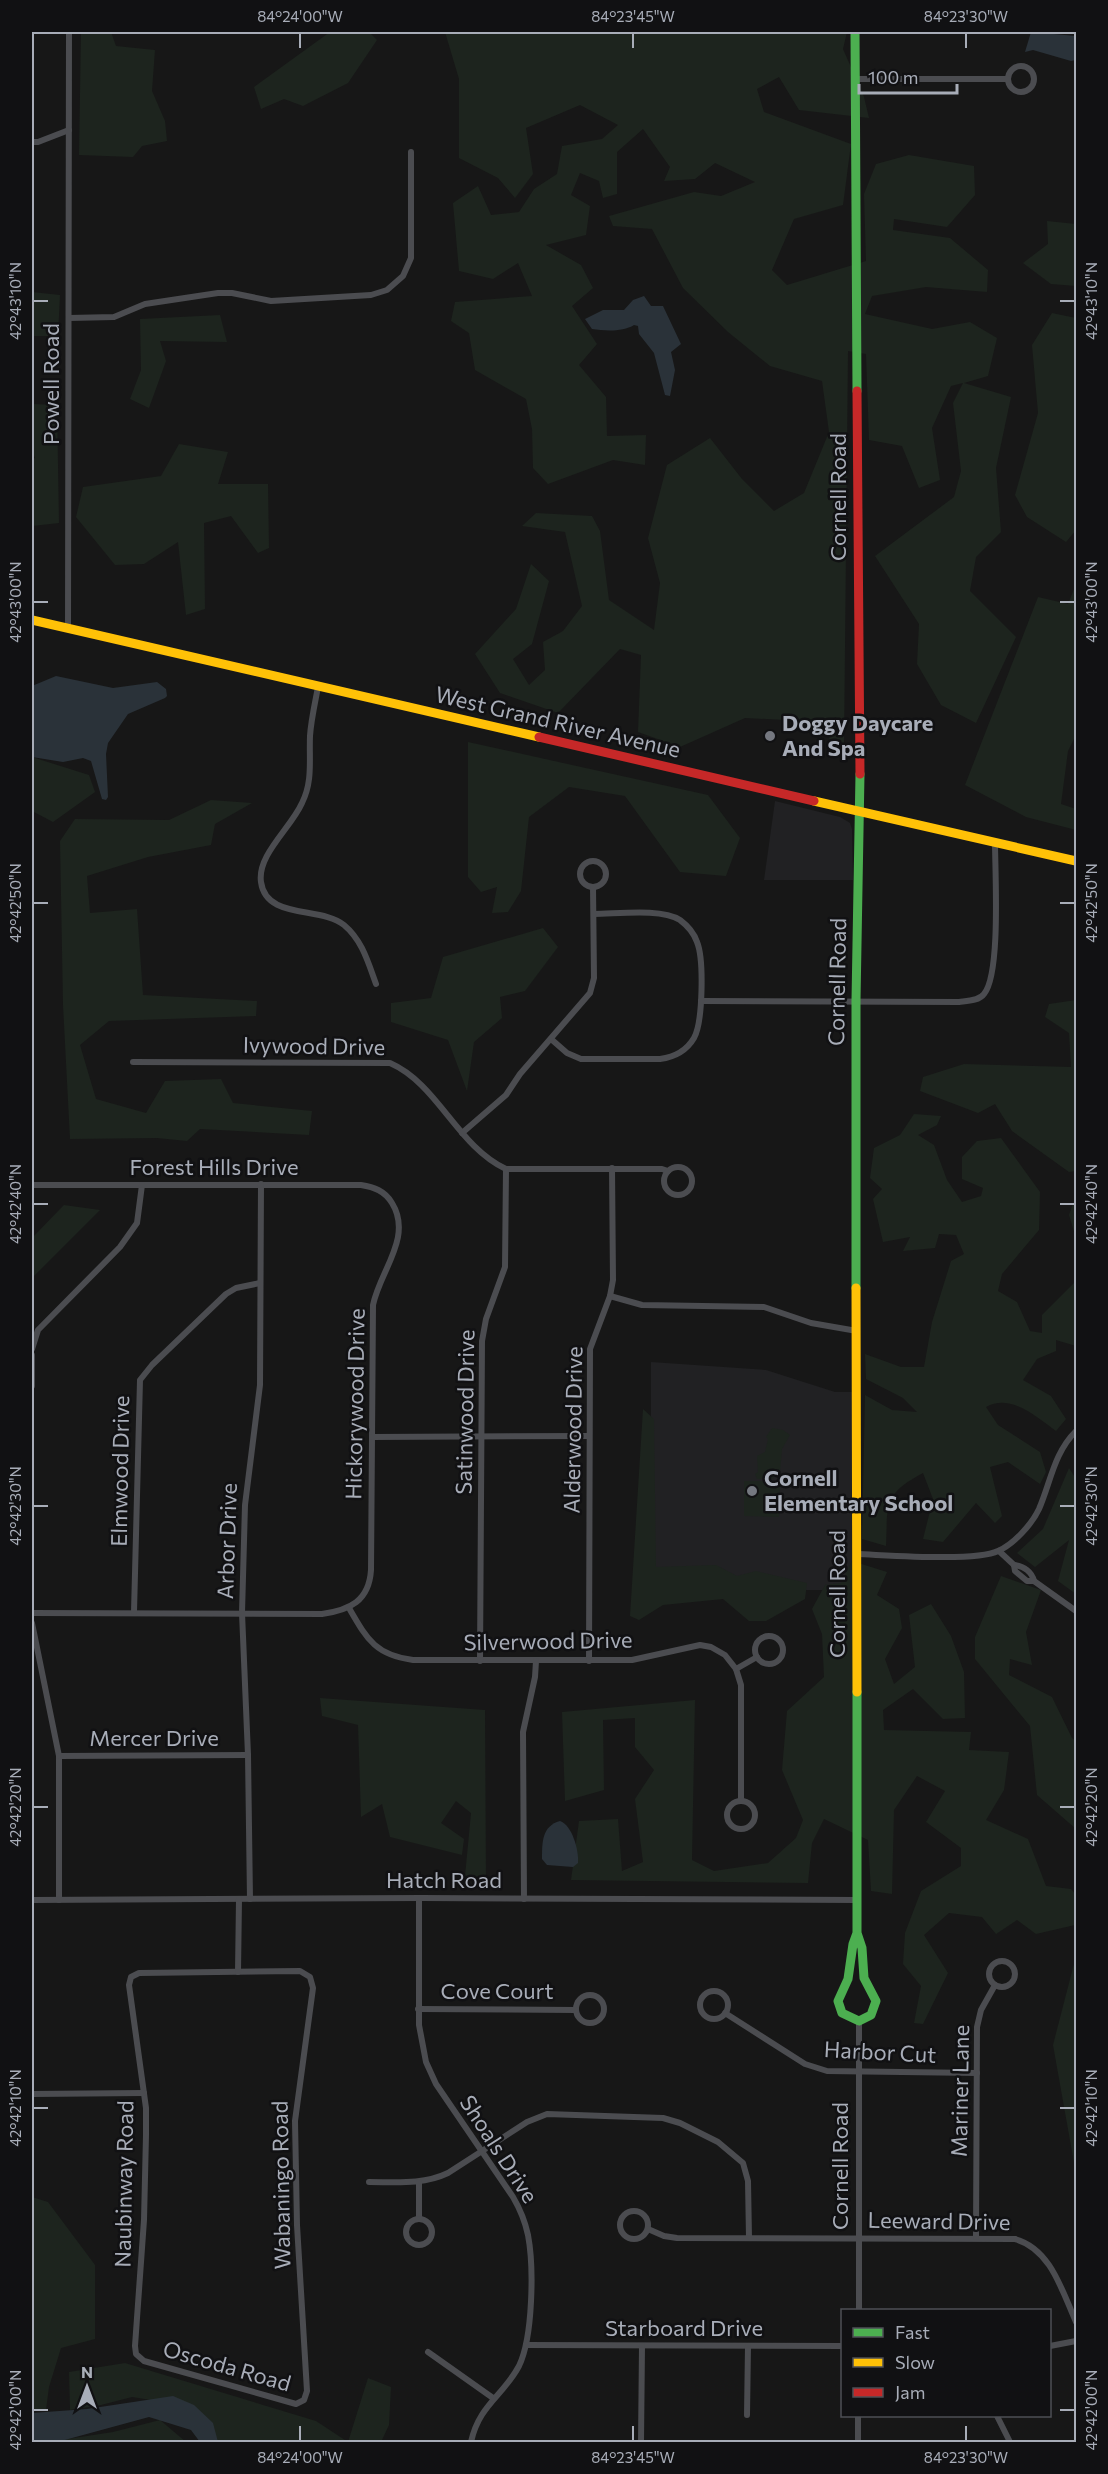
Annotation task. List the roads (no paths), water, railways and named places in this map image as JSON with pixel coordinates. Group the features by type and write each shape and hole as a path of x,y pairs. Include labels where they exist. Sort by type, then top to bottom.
{"street":[{"name":"Powell Road","path":"68,628 69,32"},
{"name":"Cornell Road","path":"855,32 859,811 856,1000 857,1900 858,1934 862,1948 865,1982 876,2001 871,2015 859,2021 844,2016 838,2004 839,1995 848,1980 851,1948 858,1934"},
{"path":"1021,66 1030,69 1034,81 1029,90 1020,92 1011,87 1008,79 1011,70 1021,66"},
{"path":"855,80 1008,79"},
{"path":"32,142 38,142 69,130"},
{"path":"69,318 114,317 146,304 218,293 232,293 271,301 371,295 387,290 403,276 411,258 411,152"},
{"name":"West Grand River Avenue","path":"32,620 1077,861"},
{"path":"318,687 311,727 311,772 307,794 293,821 262,863 261,882 267,896 278,906 328,916 342,924 363,948 376,984"},
{"path":"701,1001 958,1002 983,996 990,979 994,957 995,842"},
{"path":"592,861 602,864 606,873 603,883 593,888 584,884 579,875 582,865 592,861"},
{"path":"462,1133 506,1095 520,1074 592,988 594,978 593,888"},
{"path":"551,1039 567,1053 581,1059 667,1058 684,1050 693,1040 699,1025 700,952 689,927 679,920 662,914 594,914"},
{"name":"Ivywood Drive","path":"133,1062 390,1063 412,1077 483,1156 506,1169"},
{"path":"677,1167 687,1170 692,1179 689,1190 679,1195 669,1191 664,1182 668,1172 677,1167"},
{"path":"506,1169 612,1168 662,1169 668,1172"},
{"name":"Alderwood Drive","path":"589,1660 590,1349 596,1328 610,1296 613,1280 612,1168"},
{"name":"Satinwood Drive","path":"480,1661 484,1329 490,1305 501,1279 506,1252 506,1169"},
{"name":"Arbor Drive","path":"250,1899 248,1755 242,1613 245,1505 260,1385 261,1184"},
{"name":"Forest Hills Drive","path":"32,1185 361,1185 381,1191 391,1200"},
{"path":"32,1349 38,1330 120,1247 137,1223 142,1185"},
{"name":"Hickorywood Drive","path":"349,1608 366,1591 371,1576 373,1305 400,1235 399,1218 391,1200"},
{"name":"Elmwood Drive","path":"134,1612 140,1380 152,1365 226,1294 236,1288 260,1283"},
{"path":"610,1296 642,1305 764,1307 811,1323 857,1331"},
{"path":"32,1355 32,1386"},
{"path":"857,1554 978,1556 999,1551 1022,1533 1033,1519 1055,1463 1077,1431"},
{"path":"372,1437 589,1436"},
{"path":"999,1551 1014,1565 1015,1571 1027,1581 1034,1581 1077,1611"},
{"path":"32,1613 322,1614 349,1608"},
{"name":"Silverwood Drive","path":"349,1608 367,1639 388,1654 413,1660 641,1659 678,1648 700,1645 719,1651 736,1669"},
{"path":"32,1623 59,1756 59,1900"},
{"path":"773,1636 782,1643 783,1654 776,1662 765,1663 757,1657 756,1646 762,1637 773,1636"},
{"path":"741,1801 741,1685 736,1669 757,1657"},
{"path":"524,1899 523,1732 535,1677 536,1661"},
{"name":"Mercer Drive","path":"59,1756 248,1755"},
{"path":"741,1801 751,1805 755,1814 751,1824 741,1828 731,1825 727,1815 731,1805 741,1801"},
{"name":"Hatch Road","path":"32,1900 419,1898 857,1900"},
{"name":"Shoals Drive","path":"419,1898 418,2009 422,2045 430,2072 513,2197 528,2235 531,2286 526,2345 518,2367 480,2416 471,2442"},
{"path":"238,1972 239,1899"},
{"name":"Mariner Lane","path":"1001,1960 1010,1963 1015,1972 1013,1981 1005,1987 995,1985 989,1977 990,1967 1001,1960"},
{"name":"Wabaningo Road","path":"238,1972 300,1971 308,1975 314,1988 298,2092 295,2136 297,2225 307,2391 305,2398"},
{"name":"Naubinway Road","path":"138,2356 135,2346 147,2174 144,2093 129,1985 131,1977 139,1973 238,1972"},
{"name":"Mariner Lane","path":"976,2237 976,2073 979,2018 985,2001 995,1985"},
{"name":"Harbor Cut","path":"713,1991 720,1993 727,2002 725,2013 714,2019 707,2017 700,2008 702,1996 713,1991"},
{"name":"Cove Court","path":"589,1995 598,1998 604,2009 597,2021 588,2023 579,2019 576,2010 578,2001 589,1995"},
{"name":"Cove Court","path":"418,2009 576,2010"},
{"name":"Harbor Cut","path":"725,2013 805,2064 834,2073 976,2073"},
{"name":"Cornell Road","path":"859,2021 859,2309"},
{"path":"32,2094 144,2093"},
{"path":"369,2182 428,2181 448,2173 527,2122 547,2114 654,2116 672,2120 718,2142 743,2163 748,2181 749,2238"},
{"path":"419,2182 419,2219"},
{"name":"Leeward Drive","path":"638,2212 646,2218 648,2229 641,2238 631,2239 622,2233 621,2222 627,2213 638,2212"},
{"path":"419,2219 429,2223 432,2232 428,2241 419,2245 410,2241 406,2232 410,2223 419,2219"},
{"name":"Leeward Drive","path":"648,2229 664,2236 677,2238 976,2237 1015,2239 1031,2245 1041,2253 1077,2322"},
{"path":"1051,2346 1077,2341"},
{"name":"Starboard Drive","path":"526,2345 841,2346"},
{"path":"641,2442 642,2346"},
{"path":"747,2415 748,2346"},
{"path":"428,2352 493,2398"},
{"name":"Oscoda Road","path":"138,2356 144,2361 288,2403 298,2403 305,2398"},
{"path":"858,2417 858,2442"},
{"path":"998,2417 1010,2442"}],"place":[{"name":"Doggy Daycare And Spa","path":"770,736"},
{"name":"Cornell Elementary School","path":"752,1491"}]}
